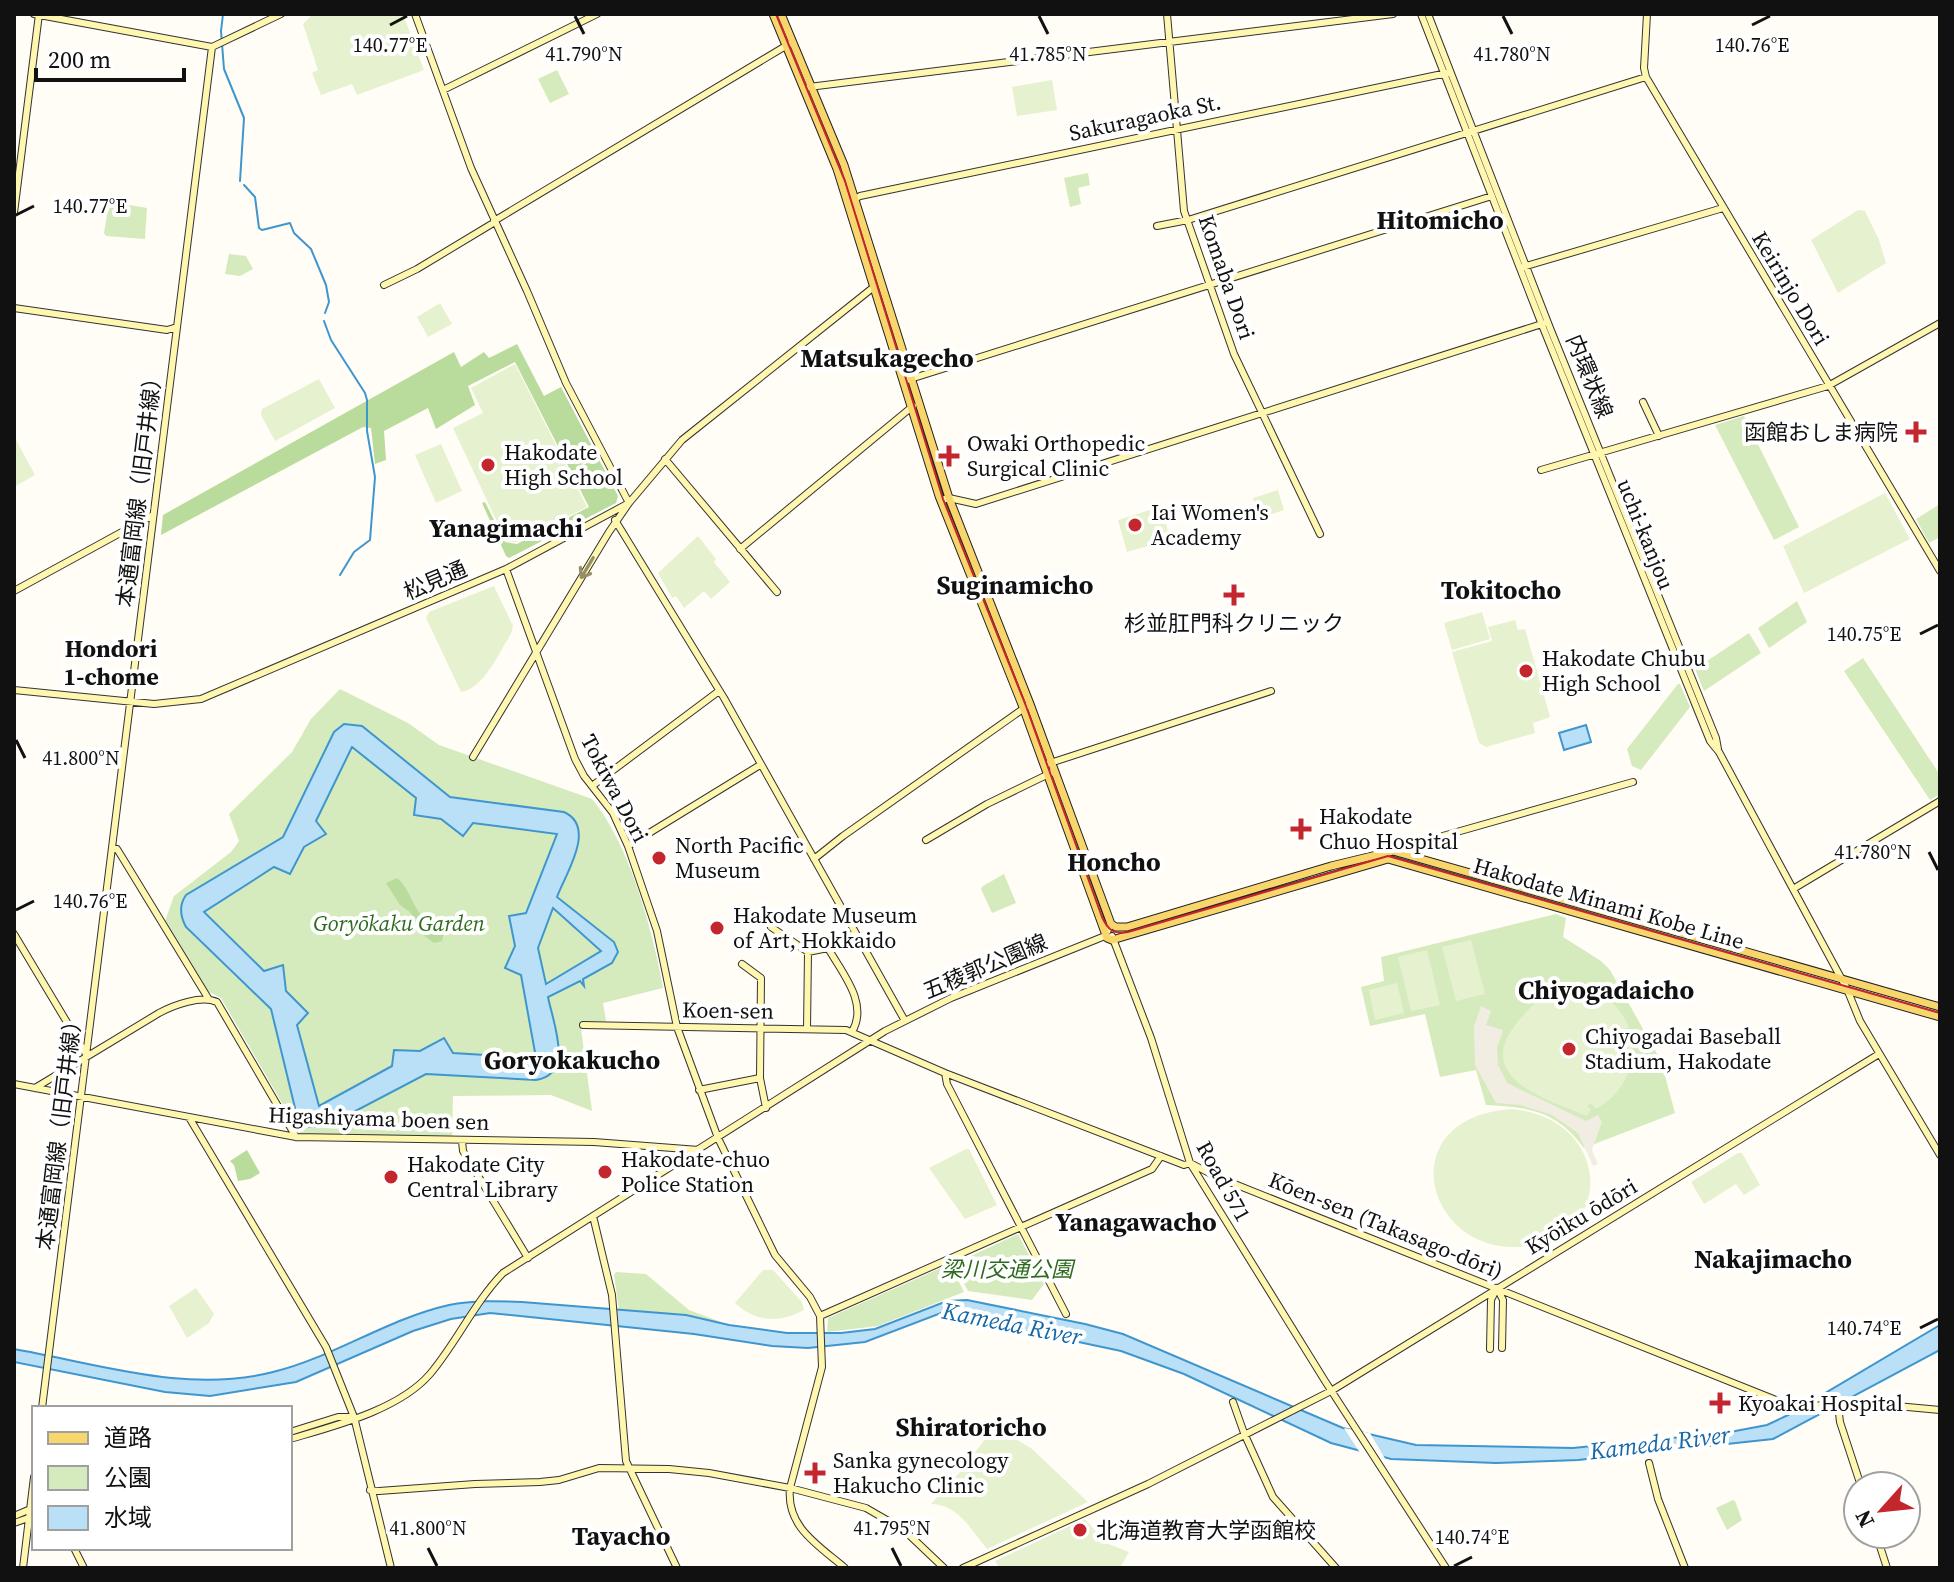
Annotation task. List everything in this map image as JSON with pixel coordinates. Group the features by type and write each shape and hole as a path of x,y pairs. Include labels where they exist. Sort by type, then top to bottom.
{"main road":[{"path":"773,14 807,87 852,201 945,499 1111,924 1119,928 1127,927 1380,852 1401,853 1940,1007"},
{"path":"781,14 789,45"},
{"path":"1050,768 1109,938"},
{"name":"Hakodate Minami Kobe Line","path":"1109,938 1381,860 1393,860 1940,1017"}],"street":[{"path":"14,213 37,14 219,44 281,14"},
{"path":"415,14 471,168 566,383 629,503 473,757"},
{"path":"443,90 597,14"},
{"name":"Komaba Dori","path":"1167,14 1184,211 1234,354 1320,534"},
{"path":"807,87 1393,14"},
{"name":"uchi-kanjou","path":"1421,14 1448,73 1492,196 1523,266 1710,741 1719,752 1847,989 1860,1021 1940,1155"},
{"path":"1428,14 1448,73"},
{"path":"1157,226 1188,220 1646,77 1647,14"},
{"name":"本通富岡線（旧戸井線）","path":"42,1406 177,327 219,44"},
{"path":"384,285 417,269 789,45"},
{"name":"Sakuragaoka St.","path":"852,201 1176,128 1448,73"},
{"name":"Keirinjo Dori","path":"1646,77 1940,571"},
{"path":"1470,130 1523,266 1723,208"},
{"path":"908,380 1492,196"},
{"name":"松見通","path":"14,690 130,702 177,703 216,694 506,569 629,503 682,440 878,285"},
{"path":"14,308 167,330 177,327"},
{"path":"945,499 976,504 1545,323"},
{"path":"1541,470 1828,386 1940,323"},
{"path":"1643,402 1659,436"},
{"path":"740,549 915,405"},
{"path":"665,459 777,592"},
{"path":"611,513 719,691 905,1021"},
{"path":"14,591 153,515"},
{"name":"Tokiwa Dori","path":"506,569 575,759 613,813 628,846 657,931 677,1027 718,1138 775,1255 810,1297 820,1316 822,1367 790,1488"},
{"path":"592,786 719,691"},
{"path":"926,840 1050,768 1271,691"},
{"path":"814,859 1027,706"},
{"path":"628,846 760,765"},
{"path":"1393,860 1418,843 1633,782"},
{"path":"1793,889 1940,801"},
{"path":"112,848 117,849 208,998 217,1002 296,1137"},
{"path":"1109,938 1111,924"},
{"path":"771,927 808,952 828,948 855,933"},
{"path":"14,934 87,1056"},
{"name":"五稜郭公園線","path":"354,1417 385,1406 415,1389 434,1368 482,1297 503,1273 905,1021 951,998 1109,938"},
{"name":"Road 571","path":"1109,938 1151,1038 1190,1163 1331,1391 1446,1568"},
{"path":"828,948 857,999 858,1019 852,1032"},
{"path":"807,1029 808,952"},
{"path":"742,964 761,978 760,1078 766,1108"},
{"path":"35,1088 164,1010 208,998"},
{"name":"Koen-sen","path":"583,1025 807,1029 852,1032 870,1041"},
{"name":"Kōen-sen (Takasago-dōri)","path":"870,1041 1184,1165 1190,1163 1217,1177 1776,1400 1802,1406 1838,1407 1848,1404 1940,1410"},
{"name":"Kyōiku ōdōri","path":"963,1568 1148,1484 1331,1391 1878,1051"},
{"path":"945,1073 947,1084 1066,1314"},
{"path":"699,1090 760,1078"},
{"name":"Higashiyama boen sen","path":"14,1084 296,1137 594,1142 699,1150"},
{"path":"190,1119 326,1347 337,1371 354,1417 391,1568"},
{"path":"462,1141 461,1147 528,1258"},
{"path":"820,1316 1152,1169 1161,1156"},
{"path":"593,1216 608,1271 629,1468 677,1568"},
{"path":"1497,1288 1503,1300 1502,1348"},
{"path":"1490,1349 1491,1300 1497,1288"},
{"path":"1233,1402 1277,1504 1336,1568"},
{"path":"1838,1407 1856,1470"},
{"path":"292,1431 338,1417 354,1417"},
{"path":"292,1438 354,1417"},
{"path":"1649,1463 1655,1490 1685,1568"},
{"path":"370,1490 540,1482 559,1480 599,1468 709,1473 858,1505 904,1530 944,1568"},
{"path":"790,1488 790,1504 798,1525 845,1568"},
{"path":"14,1516 32,1512"},
{"path":"14,1523 32,1512"},
{"path":"23,1568 32,1512"},
{"path":"75,1550 84,1568"}],"green space":[{"path":"313,14 403,14 424,70 357,95 352,84 321,95 312,73 318,70 303,24"},
{"path":"557,70 569,94 550,103 538,79"},
{"path":"1052,80 1057,110 1017,116 1012,87"},
{"path":"1088,173 1090,185 1078,188 1081,204 1070,207 1064,178"},
{"path":"109,203 147,208 145,239 106,236"},
{"path":"1858,210 1865,211 1886,263 1838,293 1811,240"},
{"path":"229,254 246,256 253,269 240,276 225,274"},
{"path":"440,303 452,324 428,337 417,317"},
{"path":"517,344 544,396 561,387 618,496 616,503 509,558 506,556 482,503 485,502 505,542 517,544 589,507 515,362 468,386 475,405 436,429 428,408 384,431 386,460 375,464 371,428 363,427 161,535 163,515 454,352 461,367 484,352 489,358"},
{"path":"515,364 587,507 516,542 506,541 453,428 483,413 471,388"},
{"path":"319,379 335,408 275,441 261,415 262,409"},
{"path":"1744,416 1799,527 1774,540 1715,425"},
{"path":"14,436 35,475 14,487"},
{"path":"441,444 462,491 436,503 415,455"},
{"path":"1278,490 1284,510 1259,518 1253,498"},
{"path":"1885,493 1910,539 1804,593 1783,546"},
{"path":"1940,504 1940,537 1929,543 1916,519"},
{"path":"1162,506 1168,532 1165,541 1127,552 1118,520"},
{"path":"698,536 730,582 711,599 704,591 684,608 676,596 672,598 658,573"},
{"path":"494,586 513,626 511,634 484,677 461,692 426,618 429,612"},
{"path":"1797,601 1807,622 1769,648 1758,628"},
{"path":"1482,612 1490,639 1452,650 1444,623"},
{"path":"1515,620 1518,630 1525,629 1550,717 1533,723 1535,733 1486,747 1479,743 1452,652 1492,641 1488,627"},
{"path":"1749,633 1761,653 1704,691 1695,669"},
{"path":"1863,658 1940,775 1940,794 1930,800 1844,671"},
{"path":"1678,684 1690,707 1641,770 1632,766 1627,749"},
{"name":"Goryōkaku Garden","path":"340,689 408,723 439,745 592,799 605,817 638,889 663,988 603,1003 606,1021 580,1021 592,1111 551,1095 453,1096 452,1136 300,1134 221,998 207,991 165,921 174,896 231,852 239,841 229,814 292,752 311,719"},
{"path":"1004,874 1016,903 992,913 981,889"},
{"path":"397,878 423,916 437,923 444,932 442,941 434,943 422,934 410,912 400,905 386,883"},
{"path":"1556,914 1566,918 1563,937 1610,970 1661,1061 1675,1113 1584,1148 1563,1126 1541,1113 1486,1105 1476,1070 1440,1077 1425,1014 1370,1026 1361,987 1384,981 1381,957"},
{"path":"1471,940 1485,994 1456,1001 1442,947"},
{"path":"1427,950 1440,1005 1411,1011 1398,957"},
{"name":"Chiyogadai Baseball Stadium, Hakodate","path":"1557,980 1564,989 1569,989 1569,982 1589,987 1605,996 1629,1027 1625,1029 1628,1046 1633,1046 1627,1075 1612,1097 1596,1109 1591,1103 1587,1107 1591,1109 1587,1116 1526,1089 1505,1066 1503,1052 1508,1036"},
{"path":"1397,983 1404,1013 1375,1020 1369,990"},
{"path":"1512,1109 1546,1118 1571,1135 1586,1158 1590,1182 1585,1207 1571,1228 1546,1242 1512,1247 1482,1241 1458,1226 1442,1205 1434,1181 1436,1156 1449,1134 1474,1117"},
{"path":"969,1149 997,1205 965,1219 929,1168"},
{"path":"247,1150 260,1173 238,1181 230,1161"},
{"path":"1742,1153 1760,1185 1744,1195 1736,1184 1704,1204 1691,1182"},
{"name":"梁川交通公園","path":"1018,1234 1044,1284 1032,1300 968,1291 954,1264"},
{"path":"950,1264 964,1292 878,1326 827,1332 828,1318"},
{"path":"763,1270 773,1270 802,1302 804,1310 786,1317 768,1319 751,1314 735,1303"},
{"path":"616,1272 646,1274 689,1310 721,1322 619,1310"},
{"path":"196,1288 214,1314 209,1323 187,1338 169,1306"},
{"path":"995,1426 1032,1449 1088,1502 987,1549 956,1513 941,1505 931,1504"},
{"path":"1733,1500 1742,1520 1727,1530 1716,1508"},
{"name":"北海道教育大学函館校","path":"1085,1519 1106,1543 1129,1552 1120,1568 1000,1568 995,1561"}],"shaded area":[{"path":"1481,1006 1491,1011 1486,1025 1503,1030 1497,1048 1498,1065 1507,1083 1586,1121 1598,1115 1602,1122 1592,1150 1598,1164 1593,1166 1578,1133 1552,1115 1521,1105 1496,1103 1475,1065 1474,1027"}],"water":[{"path":"344,724 362,726 450,797 564,812 574,819 579,839 557,897 614,942 618,952 612,963 583,979 584,986 580,981 548,997 557,1033 558,1058 548,1076 536,1080 426,1074 325,1127 309,1127 296,1112 271,1009 186,927 181,907 186,895 283,837 334,732","holes":["352,747 416,798 414,815 441,819 463,836 473,823 557,834 526,913 509,916 515,946 505,968 521,975 536,1058 453,1053 444,1038 420,1051 394,1050 392,1066 319,1106 297,1025 308,1013 286,991 283,965 264,971 204,912 274,867 290,874 304,847 326,834 316,821","553,908 601,951 546,984 538,948"]},
{"path":"1586,725 1591,742 1564,750 1559,733"},
{"name":"Kameda River","path":"967,1300 1123,1334 1343,1428 1416,1445 1573,1448 1730,1432 1767,1425 1788,1415 1940,1325 1940,1350 1773,1439 1578,1460 1496,1463 1391,1459 1331,1443 1184,1374 1121,1351 941,1313 865,1342 808,1348 490,1313 451,1319 413,1331 296,1382 210,1396 165,1392 14,1362 14,1349 143,1374 208,1380 241,1378 296,1365 404,1319 467,1302 522,1302 686,1315 787,1333 841,1333 875,1329 947,1301"}],"pier":[{"path":"1862,1396 1829,1415 1825,1412 1790,1411 1815,1397"},
{"path":"1344,1428 1370,1433 1387,1462 1362,1456"}],"waterway":[{"path":"223,14 224,69 244,118 240,181"},
{"path":"244,185 255,197 259,228 262,230 290,223 294,233 311,249 326,285 329,302 325,313"},
{"path":"324,321 331,340 365,393 367,431 375,477 370,540 354,552 340,575"}],"tram line":[{"path":"776,14 845,181 943,499 1026,706 1102,917 1109,928 1119,933 1128,932 1388,856 1940,1013"}],"place":[{"name":"函館おしま病院","path":"1916,432"},
{"name":"Owaki Orthopedic Surgical Clinic","path":"949,456"},
{"name":"Hakodate High School","path":"488,465"},
{"name":"Iai Women's Academy","path":"1135,525"},
{"name":"杉並肛門科クリニック","path":"1234,595"},
{"name":"Hakodate Chubu High School","path":"1526,671"},
{"name":"Hakodate Chuo Hospital","path":"1301,829"},
{"name":"North Pacific Museum","path":"659,858"},
{"name":"Hakodate Museum of Art, Hokkaido","path":"717,928"},
{"name":"Chiyogadai Baseball Stadium, Hakodate","path":"1569,1049"},
{"name":"Hakodate-chuo Police Station","path":"605,1172"},
{"name":"Hakodate City Central Library","path":"391,1177"},
{"name":"Kyoakai Hospital","path":"1720,1403"},
{"name":"Sanka gynecology Hakucho Clinic","path":"815,1473"},
{"name":"北海道教育大学函館校","path":"1080,1530"}],"district":[{"name":"Hitomicho","path":"1440,220"},
{"name":"Matsukagecho","path":"887,358"},
{"name":"Yanagimachi","path":"506,528"},
{"name":"Suginamicho","path":"1015,585"},
{"name":"Tokitocho","path":"1501,590"},
{"name":"Hondori 1-chome","path":"111,663"},
{"name":"Honcho","path":"1114,862"},
{"name":"Chiyogadaicho","path":"1606,990"},
{"name":"Goryokakucho","path":"572,1060"},
{"name":"Yanagawacho","path":"1136,1222"},
{"name":"Nakajimacho","path":"1773,1259"},
{"name":"Shiratoricho","path":"971,1427"},
{"name":"Tayacho","path":"621,1536"}]}
